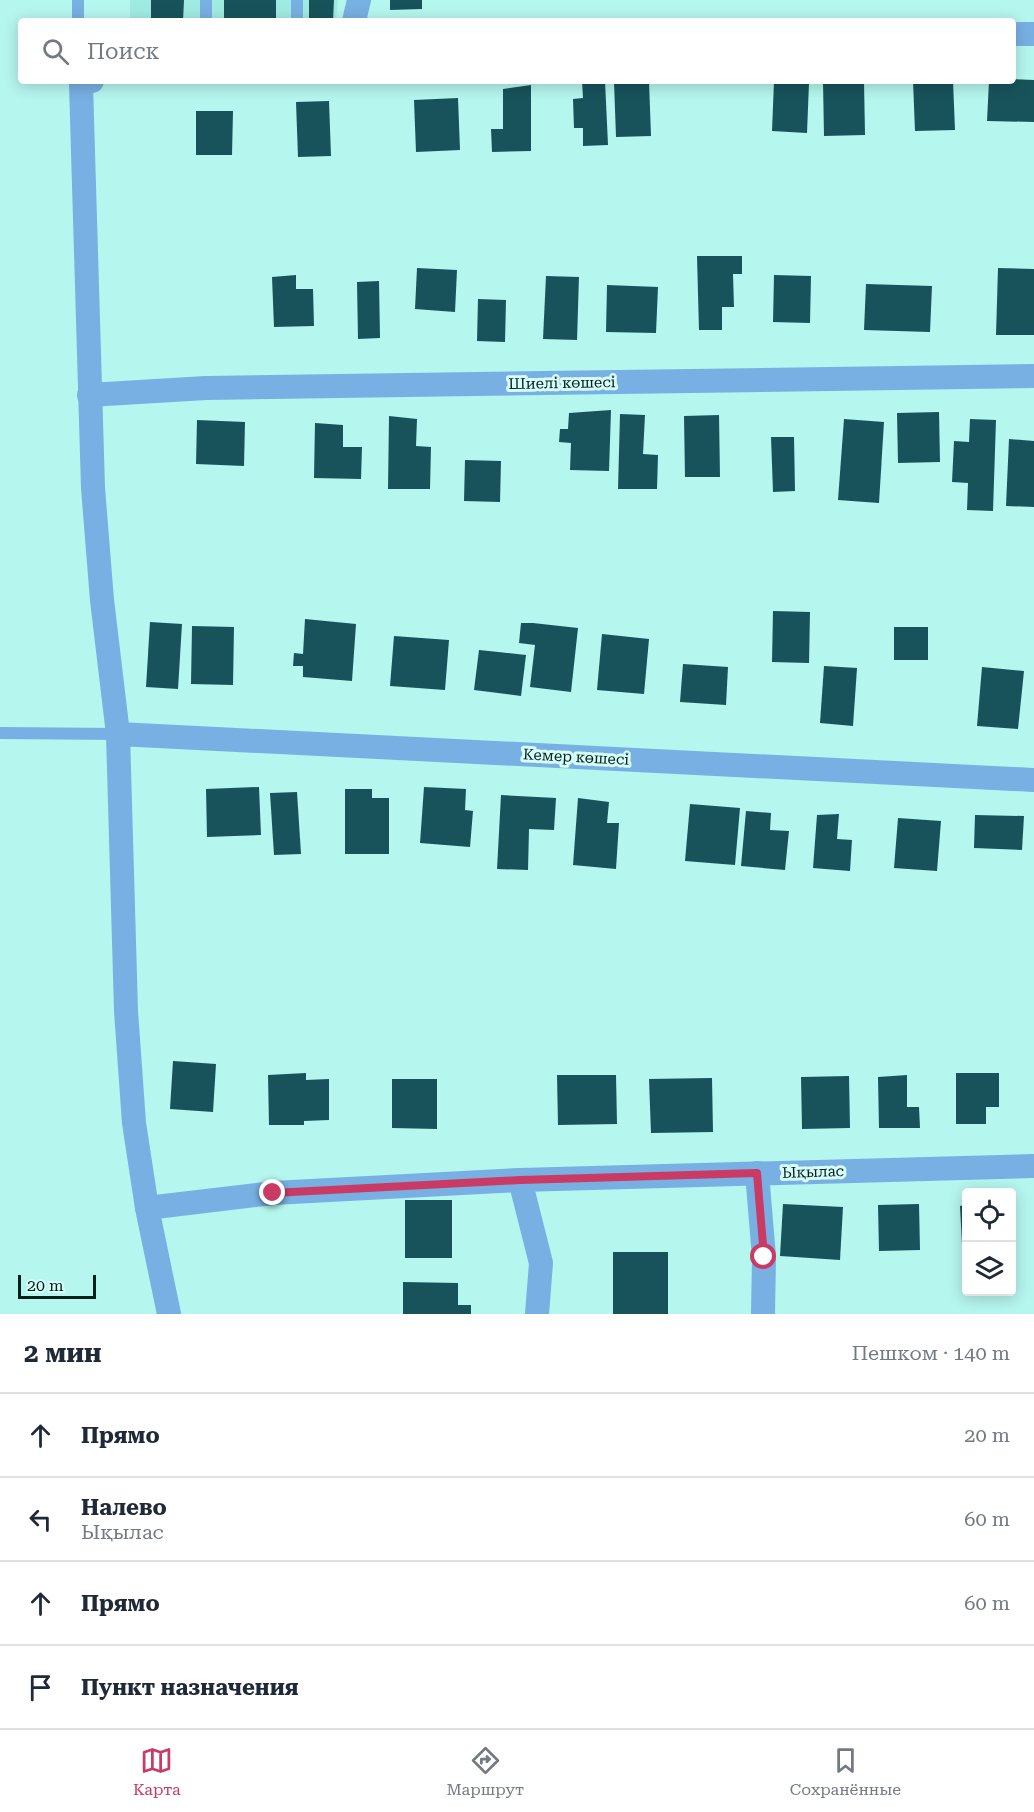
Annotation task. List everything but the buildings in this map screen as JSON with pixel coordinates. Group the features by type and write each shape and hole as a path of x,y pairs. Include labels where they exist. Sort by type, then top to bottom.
{"street":[{"path":"355,18 359,0"},
{"path":"1016,34 1034,34"},
{"path":"84,84 89,395 102,600 118,734 126,1011 134,1123 147,1208 170,1314"},
{"name":"Шиелі көшесі","path":"89,395 206,388 1034,376"},
{"name":"Кемер көшесі","path":"118,734 1034,780"},
{"name":"Ықылас","path":"147,1208 273,1193 520,1180 1034,1166"},
{"path":"757,1173 764,1257 763,1314"},
{"path":"520,1180 540,1263 537,1314"}],"lane":[{"path":"78,0 78,18"},
{"path":"206,0 206,18"},
{"path":"297,0 297,18"},
{"path":"0,733 118,734"}],"shaded area":[{"path":"130,0 338,0 336,18 130,18"}],"route":[{"path":"273,1193 520,1180 757,1173 764,1257"}]}
